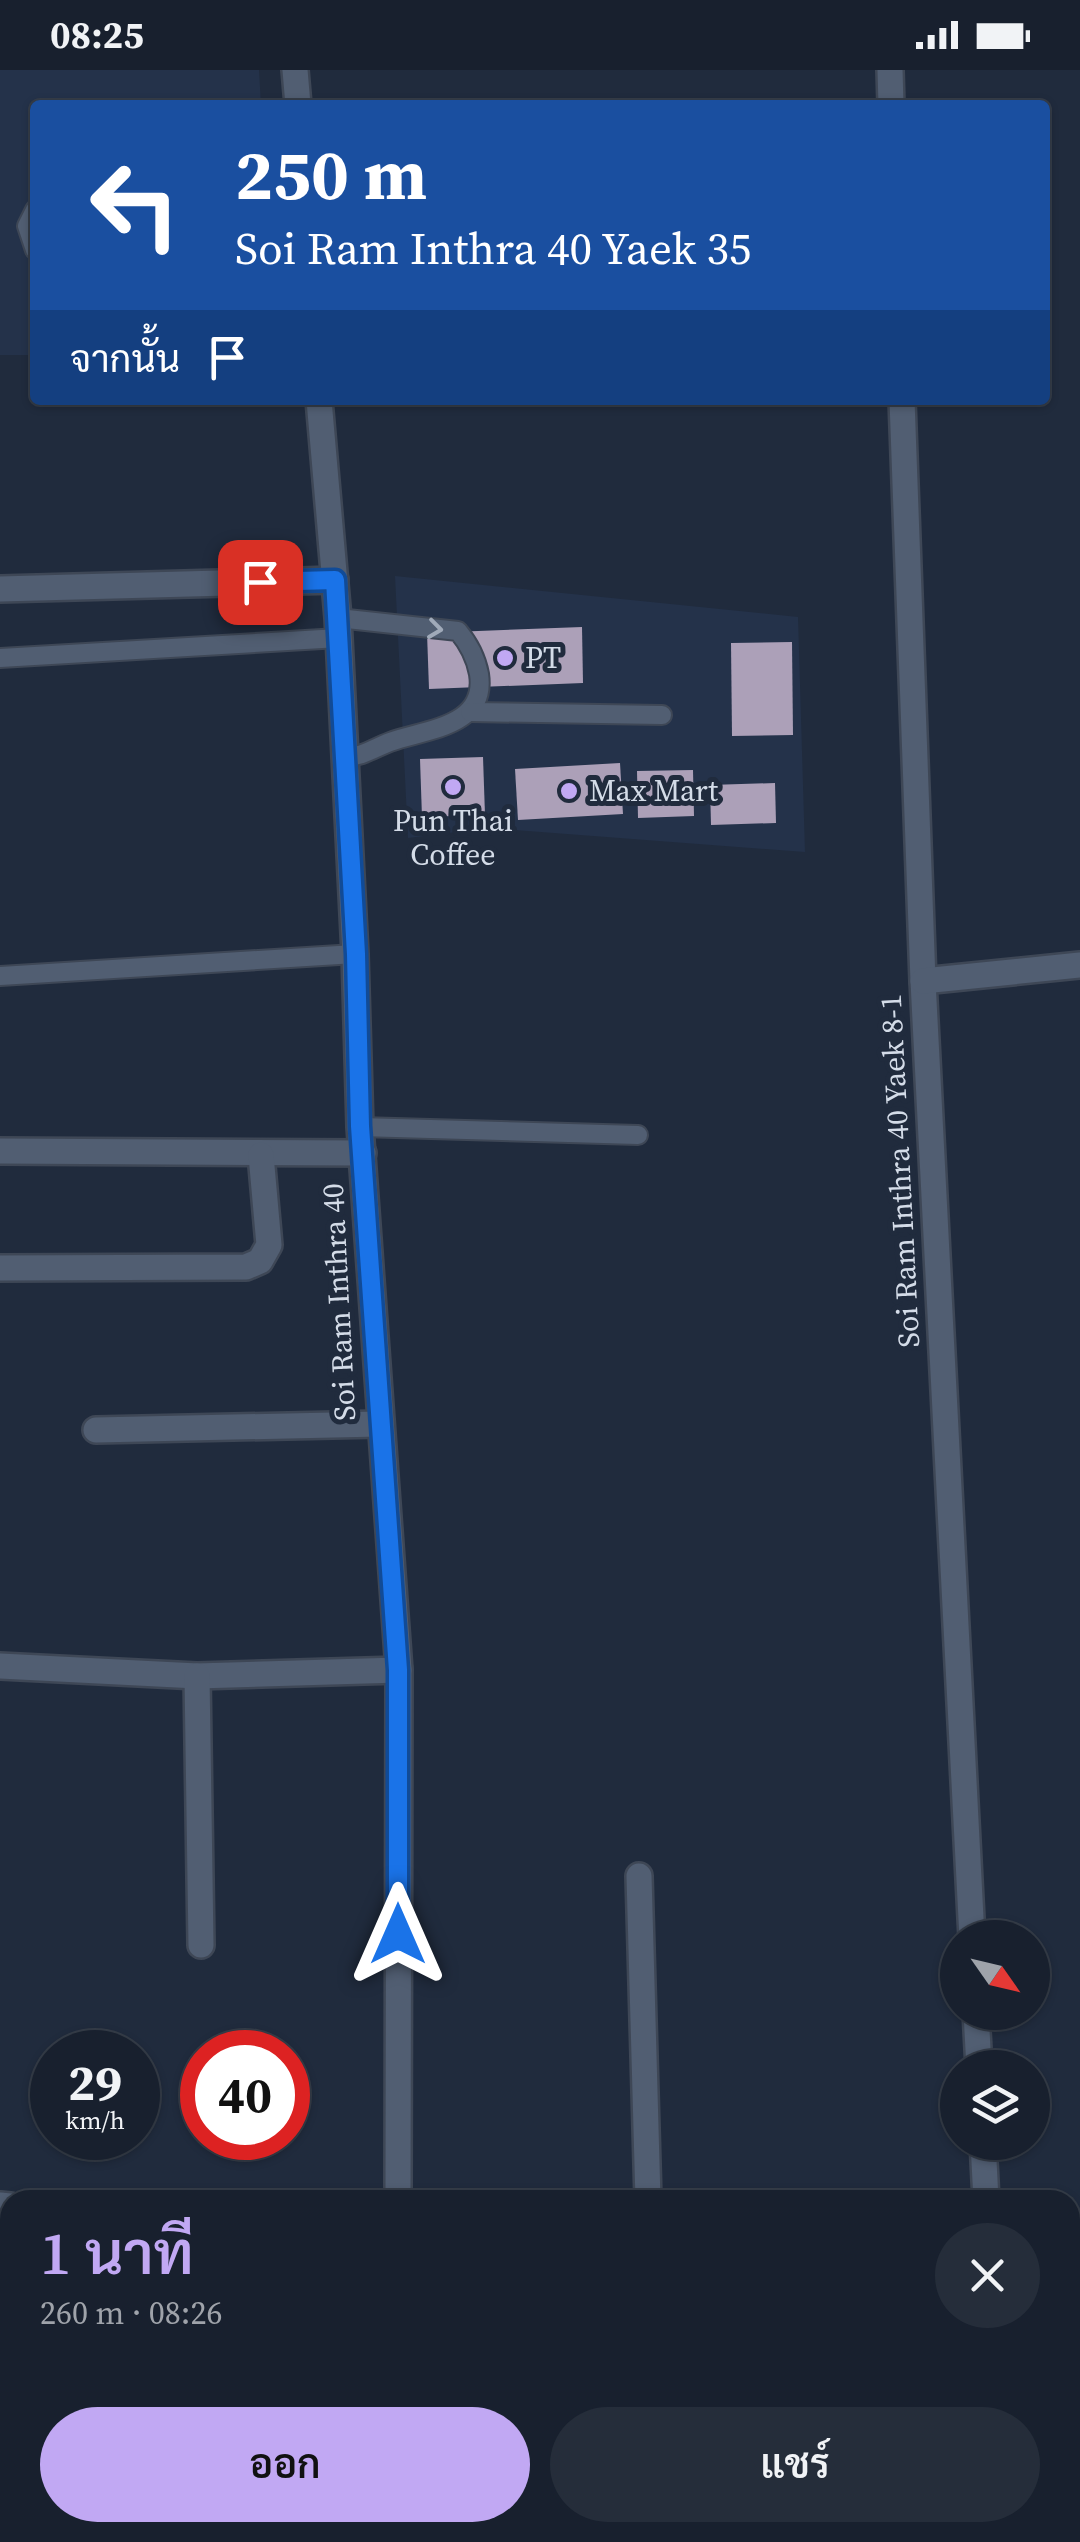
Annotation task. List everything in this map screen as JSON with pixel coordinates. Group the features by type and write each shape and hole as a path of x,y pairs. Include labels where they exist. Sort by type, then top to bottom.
{"street":[{"path":"296,70 298,100"},
{"path":"890,70 892,100"},
{"name":"Soi Ram Inthra 40","path":"319,405 338,628 356,954 360,1126 398,1670 394,2190"},
{"name":"Soi Ram Inthra 40 Yaek 8-1","path":"902,405 923,982 971,1920"},
{"path":"0,589 335,580"},
{"path":"923,982 1080,965"},
{"path":"0,1152 363,1153"},
{"path":"0,1268 246,1267 260,1261 270,1245 261,1154"},
{"path":"96,1430 379,1424"},
{"path":"0,1666 197,1676 398,1670"},
{"path":"197,1676 201,1945"},
{"path":"639,1876 648,2190"},
{"path":"984,2160 985,2190"}],"lane":[{"path":"0,658 338,628 458,631 468,642 481,688 470,712 448,726 390,742 356,757 345,757"},
{"path":"470,712 662,714"},
{"path":"0,976 356,954"},
{"path":"360,1126 638,1135"}],"shaded area":[{"path":"0,70 259,70 261,100 30,100 30,355 0,355"},
{"path":"395,576 798,617 805,852 489,828 408,838"}],"building":[{"name":"PT","path":"582,627 583,683 429,689 427,633"},
{"path":"792,642 793,735 732,736 731,643"},
{"name":"Pun Thai Coffee","path":"483,757 485,815 422,817 420,759"},
{"name":"Max Mart","path":"620,763 623,814 518,820 515,769"},
{"path":"693,770 694,816 638,818 637,771"},
{"path":"775,783 776,823 711,825 710,785"}],"place":[{"name":"PT","path":"505,658"},
{"name":"Pun Thai Coffee","path":"453,787"},
{"name":"Max Mart","path":"569,791"}],"route":[{"path":"260,582 335,580 356,954 360,1126 398,1670 398,1934"}]}
